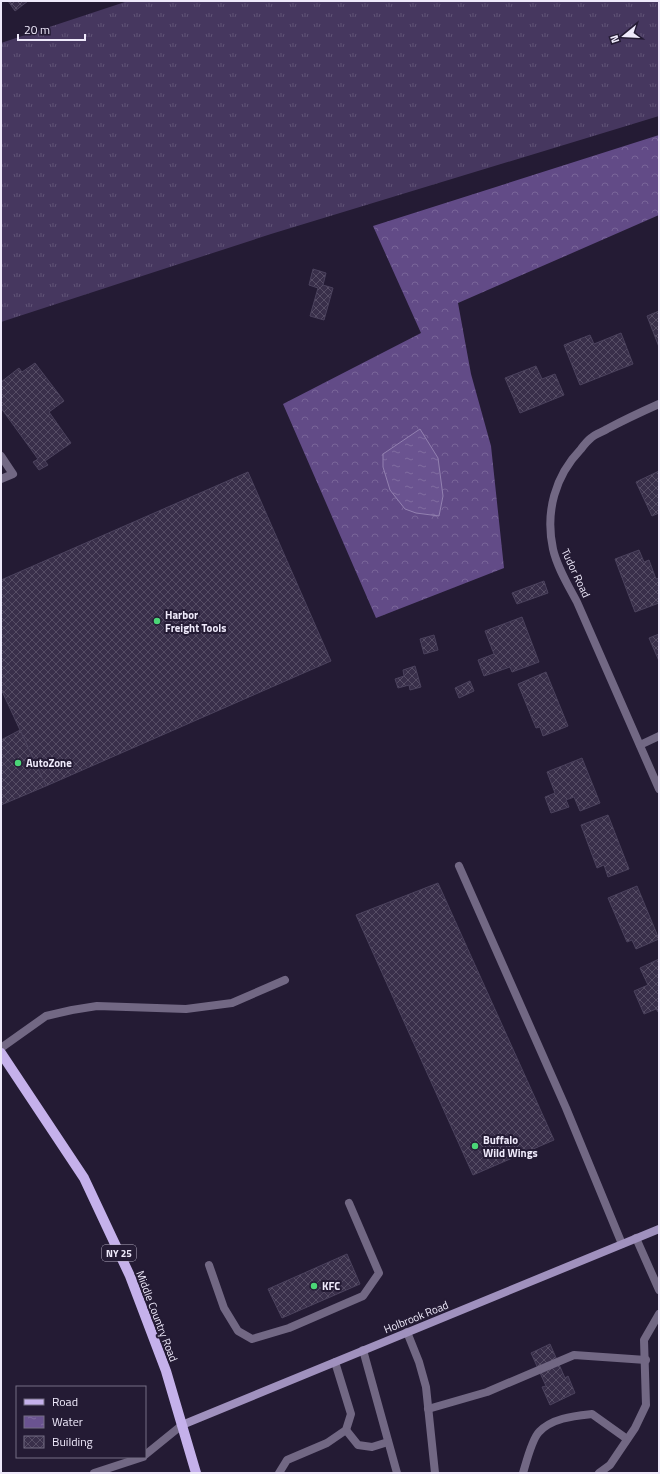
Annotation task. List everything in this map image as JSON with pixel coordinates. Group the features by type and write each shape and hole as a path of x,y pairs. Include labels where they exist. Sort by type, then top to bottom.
{"main road":[{"name":"Middle Country Road","path":"1,1053 84,1178 130,1276 166,1371 196,1473"}],"street":[{"name":"Tudor Road","path":"659,404 634,414 591,437 572,458 564,469 553,496 549,526 553,551 659,789"},
{"path":"1,456 13,474 1,479"},
{"path":"640,745 659,736"},
{"path":"460,866 566,1108 622,1244"},
{"path":"1,1048 46,1016 98,1006 186,1009 232,1003 285,980"},
{"path":"209,1265 224,1308 238,1331 252,1339 289,1328 363,1296 379,1273 349,1202"},
{"name":"Holbrook Road","path":"182,1425 659,1229"},
{"path":"636,1238 659,1290"},
{"path":"599,1473 610,1465 635,1428 646,1405 646,1360 644,1340 659,1314"},
{"path":"407,1332 419,1362 426,1387 435,1473"},
{"path":"363,1350 397,1473"},
{"path":"428,1409 487,1392 574,1355 646,1360"},
{"path":"279,1473 287,1460 327,1443 346,1430 351,1414 335,1362"},
{"path":"523,1473 538,1433 548,1426 568,1417 592,1414 627,1439"},
{"path":"146,1454 182,1425"},
{"path":"346,1430 358,1445 372,1447 388,1442"},
{"path":"94,1473 138,1458"}],"green space":[{"path":"128,1 659,1 659,116 271,234 1,322 1,43"},
{"path":"659,135 659,215 458,303 471,374 491,446 504,568 376,618 283,404 421,333 373,226"}],"water":[{"path":"420,429 438,458 443,496 439,516 416,513 405,509 390,490 383,467 383,454"}],"building":[{"path":"8,1 28,1 15,11"},
{"path":"313,269 326,273 323,285 333,288 324,320 310,316 318,288 309,285"},
{"path":"659,311 659,347 647,316"},
{"path":"621,333 633,364 580,385 564,345 590,335 594,344"},
{"path":"35,363 64,401 49,412 71,443 45,461 48,465 39,470 33,462 38,459 1,408 1,382 19,368 22,372"},
{"path":"536,366 542,379 555,374 564,395 520,413 505,378"},
{"path":"659,471 659,513 652,516 636,482"},
{"name":"Harbor Freight Tools","path":"248,472 331,661 46,786 1,689 1,580"},
{"path":"639,550 644,562 649,560 656,579 659,578 659,603 635,612 615,559"},
{"path":"544,581 548,593 517,604 512,593"},
{"path":"522,617 539,662 512,672 510,667 484,676 478,660 494,654 485,631"},
{"path":"659,634 659,661 649,638"},
{"path":"434,635 438,650 424,654 420,639"},
{"path":"415,666 421,687 410,690 409,685 398,688 395,679 404,676 403,670"},
{"path":"546,672 568,726 543,736 540,727 536,728 518,684"},
{"path":"470,681 474,691 459,698 455,688"},
{"name":"AutoZone","path":"20,730 46,786 1,805 1,740"},
{"path":"582,758 600,803 580,811 574,797 566,800 569,807 551,813 545,797 555,793 547,772"},
{"path":"608,815 629,869 608,877 604,865 597,868 581,825"},
{"path":"438,883 554,1140 473,1175 356,915"},
{"path":"637,886 659,939 636,949 632,940 627,942 608,898"},
{"path":"659,959 659,1013 656,1009 644,1014 634,991 648,985 640,968"},
{"name":"KFC","path":"347,1254 360,1284 282,1318 268,1289"},
{"path":"550,1344 565,1378 568,1376 575,1393 550,1405 542,1387 546,1386 531,1353"}],"place":[{"name":"Harbor Freight Tools","path":"157,621"},
{"name":"AutoZone","path":"18,763"},
{"name":"Buffalo Wild Wings","path":"475,1146"},
{"name":"KFC","path":"314,1286"}]}
